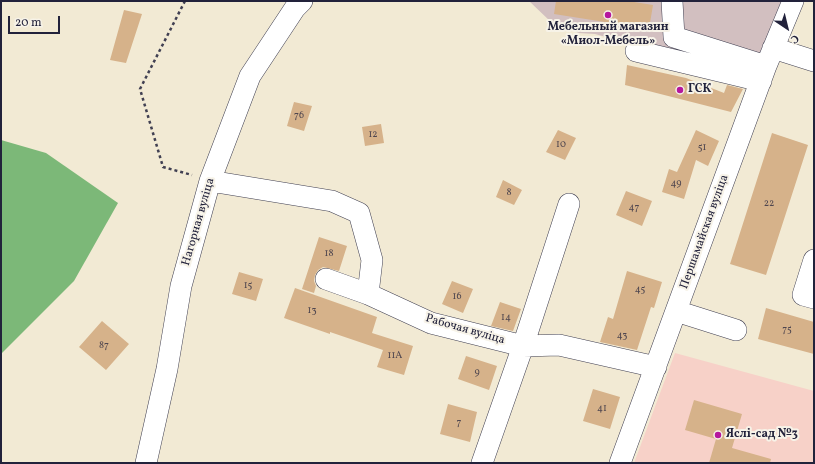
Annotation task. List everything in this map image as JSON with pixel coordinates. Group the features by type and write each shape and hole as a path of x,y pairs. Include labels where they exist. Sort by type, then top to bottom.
{"street":[{"name":"Нагорная вуліца","path":"146,463 167,369 181,286 210,180 250,76 294,8 302,1"},
{"path":"672,1 674,37 767,65"},
{"name":"Першамайская вуліца","path":"620,463 767,65 793,1"},
{"path":"636,51 767,65 814,61"},
{"path":"210,180 332,201 359,213 372,260 368,294"},
{"path":"482,463 523,346 569,204"},
{"path":"814,260 803,295 814,298"},
{"name":"Рабочая вуліца","path":"326,280 368,294 431,323 523,346 559,346 656,367"},
{"path":"676,311 736,330"}],"path":[{"path":"185,1 140,89 163,167 210,180"}],"shaded area":[{"path":"529,1 785,1 756,69 638,42 620,41 595,34 579,33 551,22"},
{"path":"675,353 814,391 814,463 634,463"}],"green space":[{"path":"1,140 46,153 118,203 74,281 1,354"}],"building":[{"name":"Мебельный магазин «Миол-Мебель»","path":"556,1 628,1 653,5 649,29 554,14"},
{"path":"124,10 142,14 126,63 110,60"},
{"name":"ГСК","path":"627,65 686,78 724,93 727,85 743,89 731,112 625,85"},
{"path":"294,102 312,106 304,131 287,126"},
{"path":"381,124 384,143 365,146 362,127"},
{"path":"558,130 576,138 565,160 546,152"},
{"path":"696,130 719,141 708,166 696,160 684,199 662,192 669,169 677,172"},
{"path":"772,133 808,145 766,275 730,264"},
{"path":"503,180 522,190 514,205 496,197"},
{"path":"626,191 652,201 642,226 616,215"},
{"path":"319,237 347,246 339,271 323,267 318,270 315,275 314,281 316,286 314,293 302,289"},
{"path":"627,271 662,282 654,308 651,307 637,350 600,342 608,317 613,319"},
{"path":"239,272 263,279 256,301 232,294"},
{"path":"452,281 473,289 463,313 442,304"},
{"path":"295,288 377,317 372,333 413,346 404,375 377,367 383,350 284,318"},
{"path":"500,302 521,309 513,331 491,326"},
{"path":"766,308 814,322 814,354 758,339"},
{"path":"102,321 129,344 106,370 79,347"},
{"path":"466,356 497,366 489,390 458,379"},
{"path":"593,389 620,397 610,429 583,421"},
{"name":"Яслі-сад №3","path":"694,400 742,414 732,448 771,459 770,463 709,463 716,439 685,430"},
{"path":"448,404 477,412 470,442 440,434"}],"place":[{"name":"Мебельный магазин «Миол-Мебель»","path":"608,15"},
{"name":"ГСК","path":"680,90"},
{"name":"Яслі-сад №3","path":"718,435"}]}
